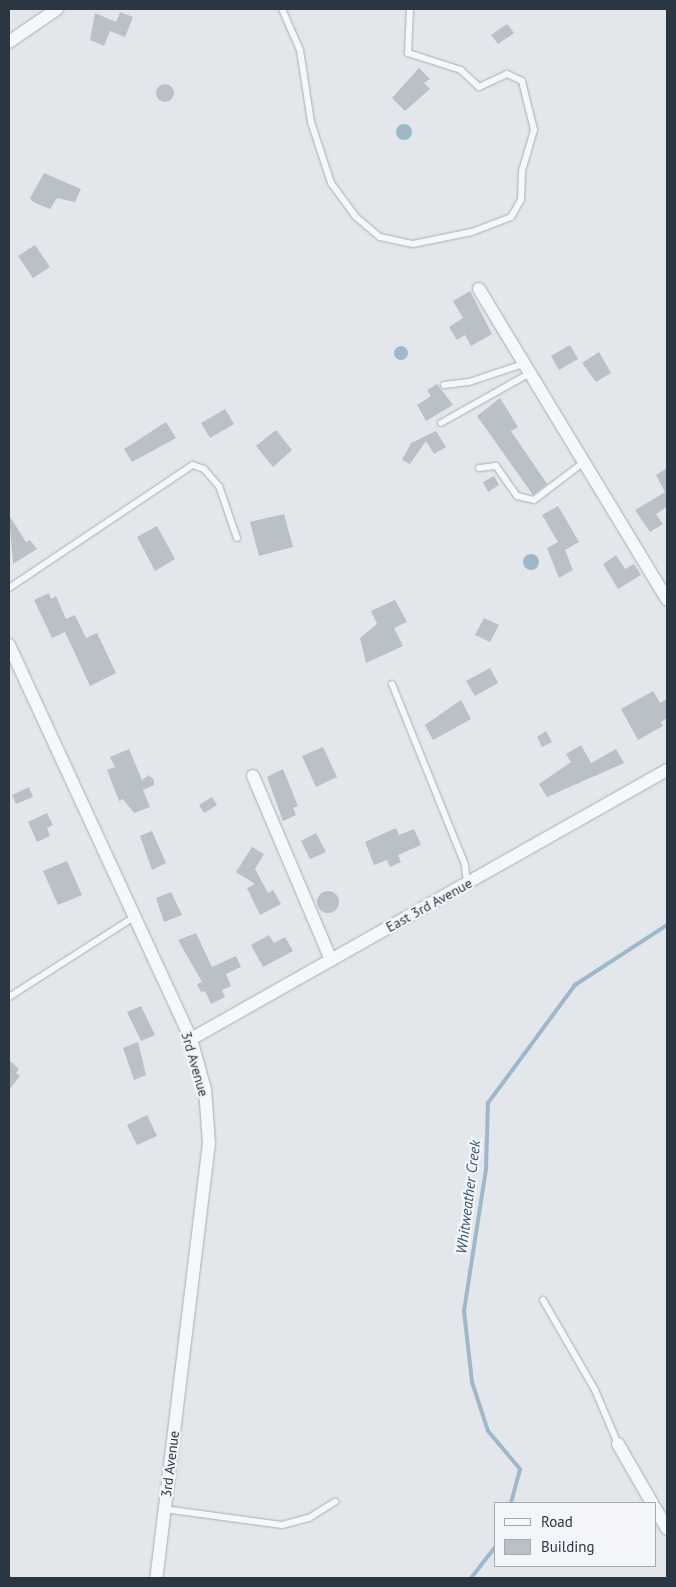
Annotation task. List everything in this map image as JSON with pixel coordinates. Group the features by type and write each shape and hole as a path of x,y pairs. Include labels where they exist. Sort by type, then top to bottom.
{"street":[{"path":"9,42 57,9"},
{"path":"479,289 530,367 667,599"},
{"name":"3rd Avenue","path":"9,644 192,1039 205,1088 209,1143 156,1578"},
{"name":"East 3rd Avenue","path":"192,1039 667,770"},
{"path":"253,776 331,960"},
{"path":"618,1444 651,1502"},
{"path":"656,1510 667,1529"}],"lane":[{"path":"282,9 300,50 311,122 331,183 356,217 380,237 413,244 472,232 511,217 521,200 522,170 534,130 522,81 507,74 478,87 461,70 408,53 410,9"},
{"path":"444,385 469,382 530,367"},
{"path":"441,423 530,367"},
{"path":"479,468 496,466 518,496 534,500 586,461"},
{"path":"9,588 193,465 204,469 219,486 237,538"},
{"path":"392,684 465,865 468,883"},
{"path":"9,997 134,917"},
{"path":"543,1300 594,1390 618,1444"},
{"path":"164,1509 282,1525 309,1518 334,1502"}],"water":[{"path":"404,124 412,132 404,140 396,132"},
{"path":"401,346 406,348 408,353 406,358 401,360 396,358 394,353 396,348"},
{"path":"531,554 539,562 531,570 523,562"}],"building":[{"path":"120,12 133,17 125,37 110,31 104,46 90,40 95,13 116,22"},
{"path":"507,24 514,33 498,44 491,35"},
{"path":"419,68 430,79 424,83 430,89 405,111 392,98"},
{"path":"165,84 171,87 174,93 171,99 165,102 159,99 156,93 159,87"},
{"path":"44,173 81,189 75,202 57,198 50,209 33,202 30,198"},
{"path":"35,245 50,267 33,278 18,256"},
{"path":"470,291 492,334 471,346 465,335 457,340 449,327 463,318 453,301"},
{"path":"570,345 578,359 559,370 551,356"},
{"path":"599,352 611,373 596,382 582,363"},
{"path":"437,384 453,405 426,421 417,405 431,396 427,390"},
{"path":"500,398 518,427 511,431 547,484 533,495 477,416"},
{"path":"225,409 234,424 210,438 201,423"},
{"path":"166,422 176,438 132,462 124,449"},
{"path":"276,430 292,450 273,467 256,446"},
{"path":"436,431 446,447 434,454 426,441 410,464 402,460 411,443"},
{"path":"667,468 667,507 656,514 663,524 650,532 635,510 665,492 656,475"},
{"path":"494,476 499,485 488,492 483,482"},
{"path":"558,506 579,542 565,550 573,570 559,578 547,548 558,542 542,515"},
{"path":"284,514 293,547 259,556 250,522"},
{"path":"9,515 26,542 30,540 37,549 13,564"},
{"path":"157,526 175,559 155,571 137,537"},
{"path":"616,555 625,569 634,564 641,575 618,589 603,564"},
{"path":"49,593 51,599 56,596 66,619 75,615 86,638 97,633 116,673 90,686 65,632 52,638 34,600"},
{"path":"395,600 407,622 394,628 403,646 366,663 360,638 377,624 371,611"},
{"path":"484,618 499,625 490,642 475,635"},
{"path":"490,668 498,683 475,696 466,681"},
{"path":"653,691 660,703 667,699 667,718 661,722 663,726 638,740 621,709"},
{"path":"461,700 471,719 433,740 425,725"},
{"path":"546,731 552,742 542,747 537,737"},
{"path":"581,745 591,763 616,749 624,763 547,797 539,784 571,762 566,754"},
{"path":"323,747 337,777 316,787 302,756"},
{"path":"129,749 142,780 149,775 154,780 154,785 143,790 150,807 134,813 123,799 119,801 107,770 115,767 110,757"},
{"path":"283,769 298,806 293,808 296,815 283,821 267,777"},
{"path":"29,787 33,797 16,804 12,795"},
{"path":"212,797 217,805 204,813 199,805"},
{"path":"47,813 53,825 47,828 50,836 37,842 28,822"},
{"path":"396,828 399,835 414,829 421,845 398,855 401,862 390,867 387,860 374,865 365,842"},
{"path":"152,831 166,863 152,870 140,836"},
{"path":"316,833 326,852 310,859 301,841"},
{"path":"252,847 264,854 255,869 268,893 273,890 281,904 260,915 247,888 255,884 236,872"},
{"path":"67,861 82,895 58,905 43,871"},
{"path":"328,891 336,894 339,902 336,910 328,913 320,910 317,902 320,894"},
{"path":"171,892 182,915 164,922 156,898"},
{"path":"196,933 212,967 236,956 241,967 226,974 231,986 222,990 225,997 211,1004 205,991 201,992 197,984 202,982 178,940"},
{"path":"269,935 274,943 285,937 293,951 263,967 251,945"},
{"path":"141,1006 155,1035 141,1041 127,1012"},
{"path":"138,1042 146,1075 134,1080 123,1048"},
{"path":"9,1060 19,1069 16,1073 20,1076 9,1090"},
{"path":"147,1115 157,1136 137,1145 127,1125"}],"waterway":[{"name":"Whitweather Creek","path":"511,1502 520,1469 488,1431 472,1382 464,1311 486,1169 488,1103 575,985 667,925"},
{"name":"Whitweather Creek","path":"471,1578 493,1550"}]}
